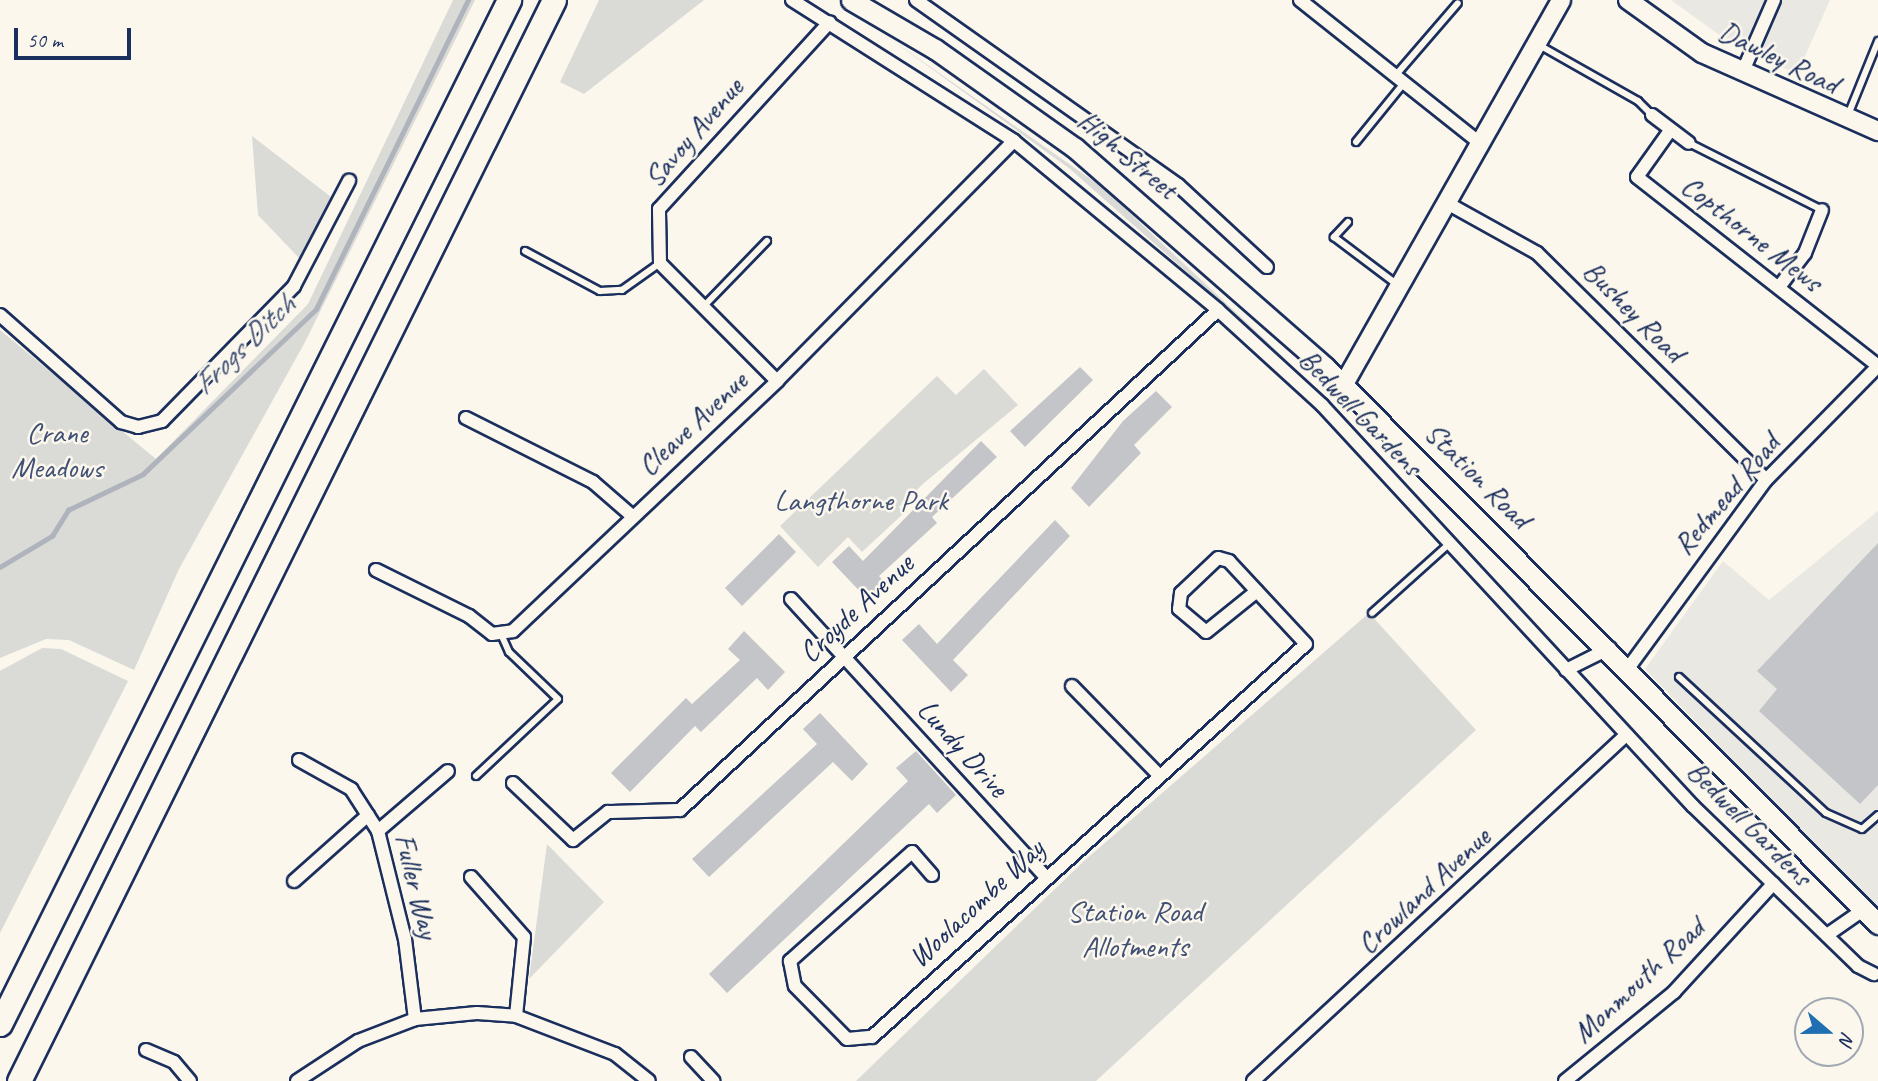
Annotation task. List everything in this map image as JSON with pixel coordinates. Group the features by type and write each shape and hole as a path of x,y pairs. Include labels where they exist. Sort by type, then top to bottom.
{"highway":[{"path":"0,1024 509,0"},
{"path":"19,1081 554,0"}],"main road":[{"name":"High Street","path":"851,0 895,25 1084,155 1343,384"},
{"name":"Station Road","path":"1343,384 1629,667 1872,915"}],"street":[{"name":"Bedwell Gardens","path":"792,0 1014,141 1218,310 1322,405 1626,735 1773,884 1827,935 1874,974"},
{"path":"916,0 1178,185 1266,267"},
{"path":"1300,0 1480,143"},
{"path":"1343,384 1561,0"},
{"path":"1742,71 1774,0"},
{"name":"Dawley Road","path":"1632,1 1702,53 1846,120 1878,131"},
{"name":"Savoy Avenue","path":"660,263 659,209 830,22"},
{"path":"1652,115 1669,132 1689,143"},
{"name":"Copthorne Mews","path":"1669,132 1637,177 1878,366"},
{"name":"Cleave Avenue","path":"502,636 776,381 1014,141"},
{"path":"0,315 121,422 138,427 162,421 294,286 349,181"},
{"name":"Bushey Road","path":"1447,203 1537,253 1766,480"},
{"path":"1779,287 1805,253 1822,210"},
{"path":"660,263 701,309 776,381"},
{"name":"Croyde Avenue","path":"513,783 573,840 608,812 680,810 1218,310"},
{"name":"Redmead Road","path":"1629,667 1766,480 1878,366"},
{"path":"466,418 593,481 631,515"},
{"name":"Woolacombe Way","path":"932,875 912,852 790,961 795,986 847,1040 872,1037 1044,875 1306,643 1229,561 1217,558 1181,593 1179,609 1206,632 1256,591"},
{"path":"376,570 502,636"},
{"name":"Lundy Drive","path":"791,598 1044,875"},
{"path":"1566,670 1610,648"},
{"path":"1072,687 1157,773"},
{"name":"Crowland Avenue","path":"1253,1081 1626,735"},
{"name":"Fuller Way","path":"299,760 351,789 378,831 405,939 415,1019"},
{"path":"378,831 448,771"},
{"path":"294,880 368,815"},
{"path":"471,877 524,937 516,1016"},
{"name":"Monmouth Road","path":"1565,1081 1674,992 1773,884"},
{"path":"1827,935 1872,915"},
{"path":"297,1081 325,1057 415,1019 516,1016 615,1054 649,1081"},
{"path":"146,1050 174,1062 190,1081"},
{"path":"691,1057 713,1081"}],"lane":[{"path":"1356,142 1458,3"},
{"path":"1846,120 1878,41"},
{"path":"1537,44 1638,101 1652,115"},
{"path":"1689,143 1822,210"},
{"path":"1348,222 1334,237 1400,287"},
{"path":"701,309 767,241"},
{"path":"525,251 600,291 622,290 660,263"},
{"path":"1372,613 1450,543"},
{"path":"477,776 558,699 509,652 502,636"},
{"path":"1679,677 1826,813 1862,829 1878,815"}],"shaded area":[{"path":"1671,0 1830,0 1797,74 1733,45"},
{"path":"1878,511 1878,912 1645,669 1723,561 1769,600"}],"green space":[{"name":"Crane Meadows","path":"453,0 475,0 305,342 178,571 134,670 69,640 46,639 0,658 0,330 156,459 308,304"},
{"path":"599,0 704,0 584,94 560,82"},
{"path":"889,38 1102,187 1293,366 1070,169"},
{"path":"252,136 335,200 301,260 258,215"},
{"name":"Langthorne Park","path":"984,369 1018,405 924,483 899,507 904,513 862,552 848,537 818,567 780,526 937,376 956,395"},
{"name":"Station Road Allotments","path":"1369,613 1476,730 1096,1081 856,1081 1084,861"},
{"path":"42,648 61,649 128,681 0,933 0,671"},
{"path":"547,844 604,902 529,979"}],"building":[{"path":"1080,367 1093,380 1025,447 1010,431"},
{"path":"1156,391 1172,407 1134,445 1141,453 1089,507 1071,488 1123,421"},
{"path":"981,441 997,457 932,517 937,523 879,576 886,584 868,600 832,562 849,546 863,561"},
{"path":"1055,520 1070,536 953,660 968,675 951,692 902,640 919,624 937,644"},
{"path":"779,534 796,552 742,606 725,588"},
{"path":"1878,543 1878,785 1860,804 1759,711 1777,689 1757,671"},
{"path":"744,631 785,672 768,690 757,678 701,732 695,726 630,792 611,773 686,698 692,704 740,660 728,649"},
{"path":"820,713 868,764 852,781 833,762 709,877 692,859 817,744 803,729"},
{"path":"916,751 956,795 937,813 929,804 727,993 709,974 908,781 896,768"}],"waterway":[{"name":"Frogs Ditch","path":"0,567 52,536 68,510 143,474 316,309 468,0"}]}
